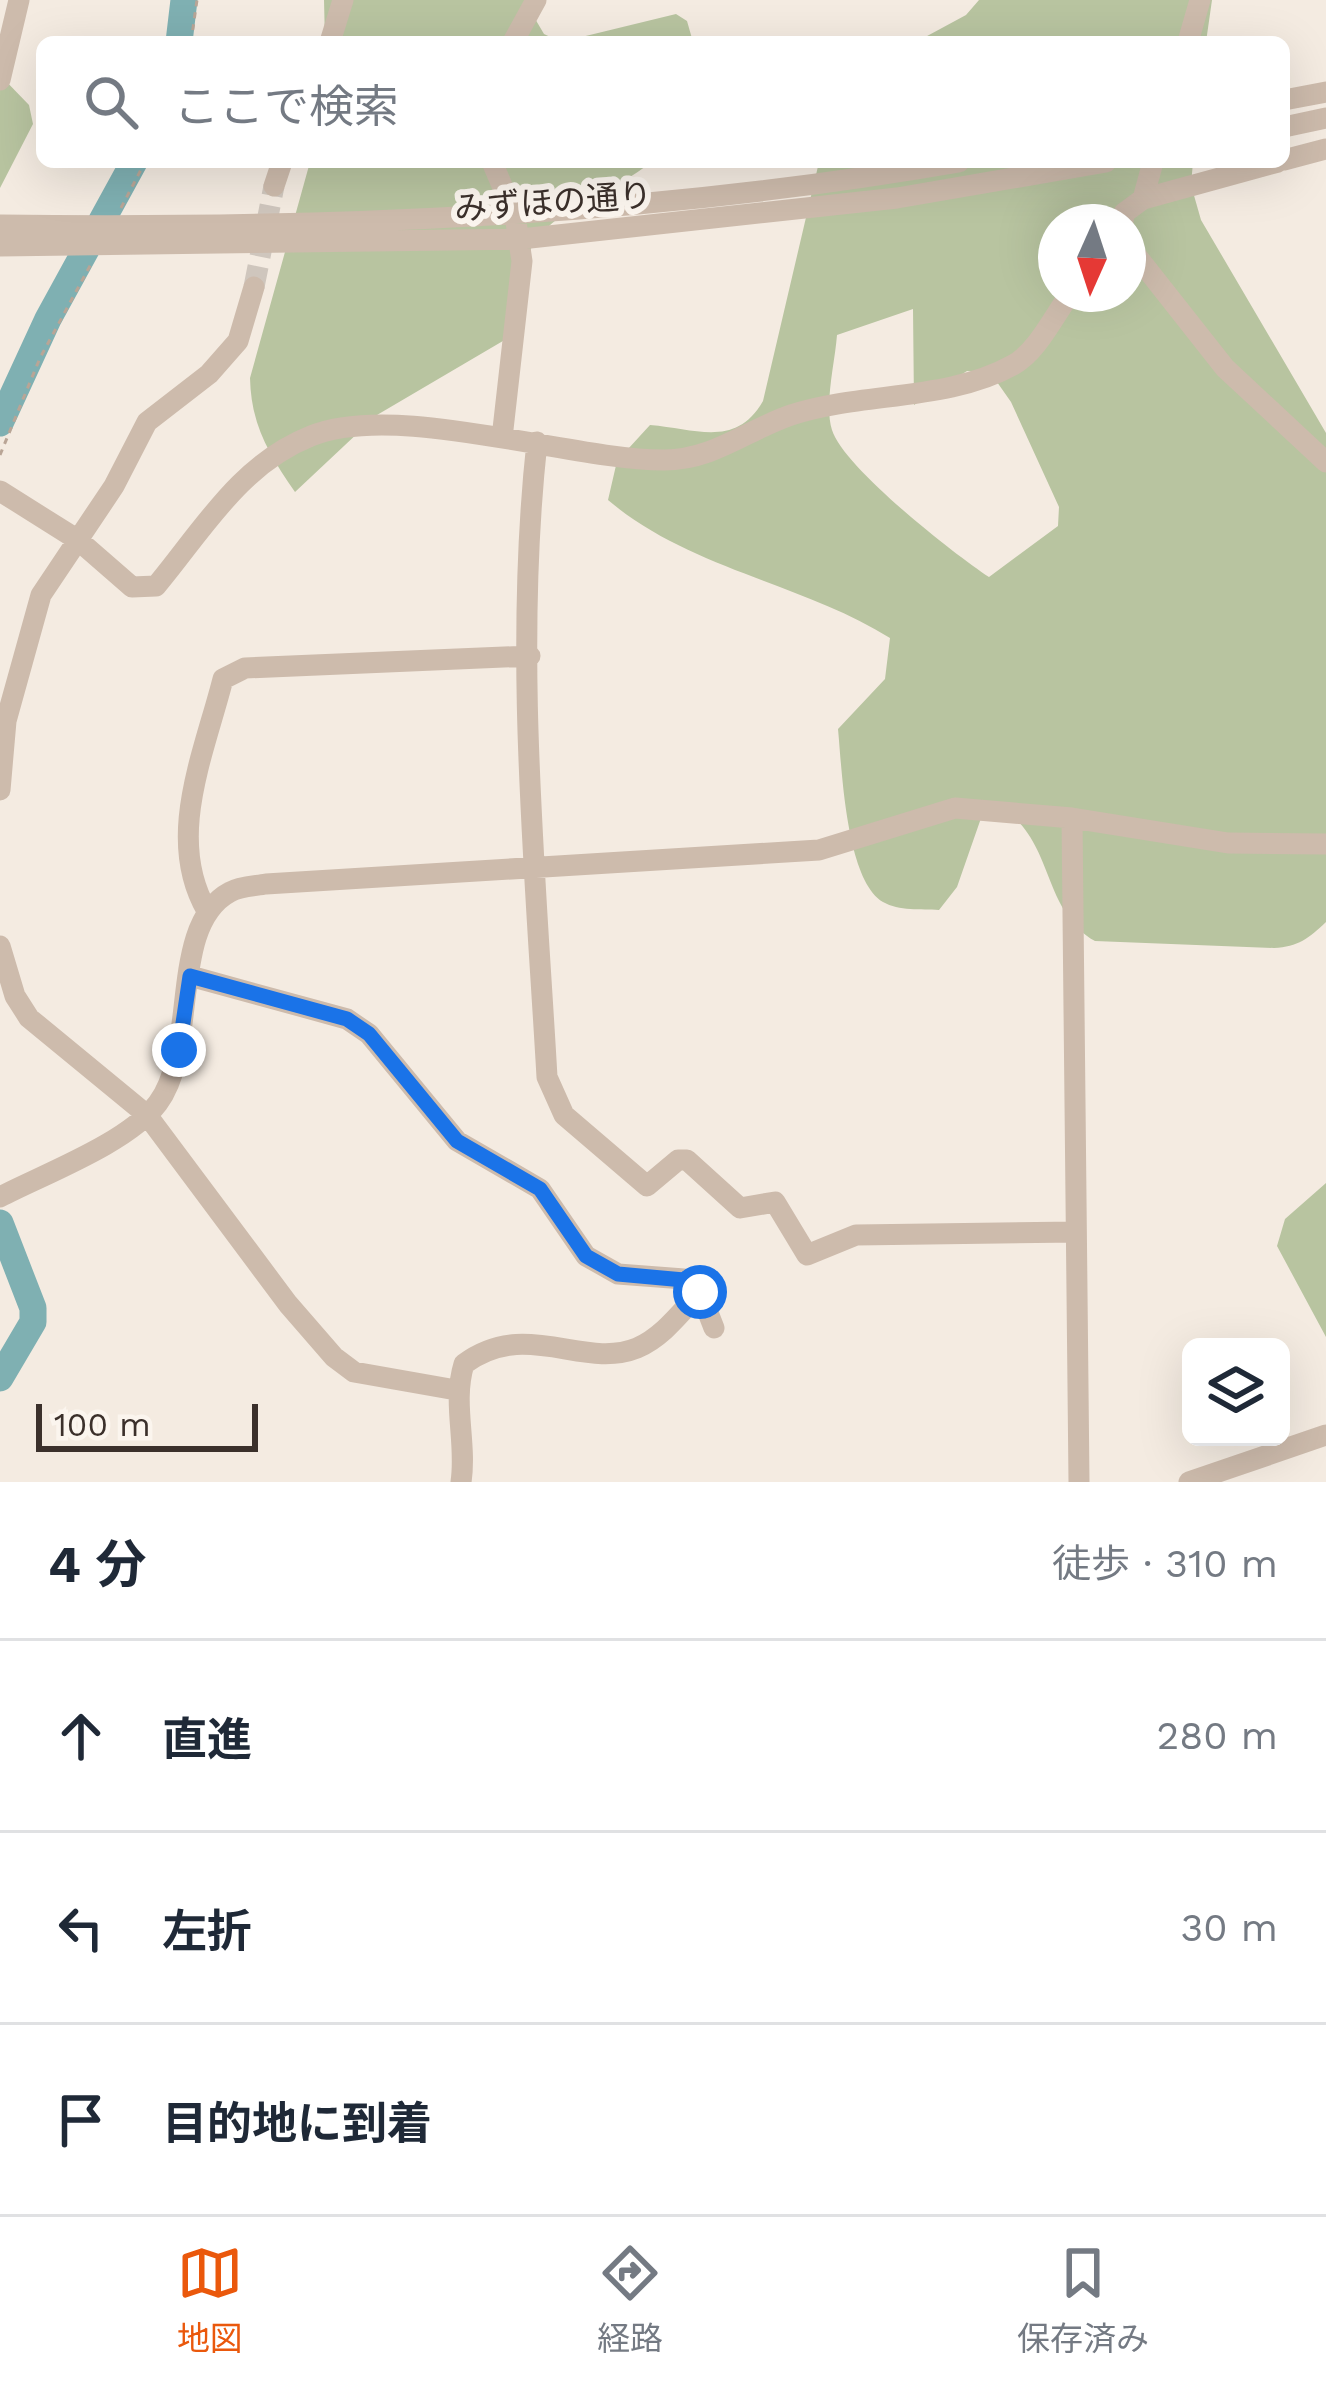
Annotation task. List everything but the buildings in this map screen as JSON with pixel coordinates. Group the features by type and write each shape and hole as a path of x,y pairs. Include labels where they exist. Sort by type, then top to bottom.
{"street":[{"path":"0,80 19,0"},
{"path":"332,36 343,0"},
{"path":"516,36 536,0"},
{"path":"1190,36 1200,0"},
{"path":"1290,99 1326,92"},
{"path":"1290,126 1326,118"},
{"path":"1290,159 1326,149"},
{"path":"274,186 280,168"},
{"path":"494,168 520,239 502,438"},
{"name":"みずほの通り","path":"0,246 33,236 514,216 731,195 918,168"},
{"name":"みずほの通り","path":"121,232 520,239 731,220 1073,168"},
{"path":"1143,199 1152,168"},
{"path":"1136,204 1256,168"},
{"name":"みずほの通り","path":"0,225 33,236"},
{"path":"1146,267 1225,368 1326,462"},
{"path":"0,790 6,721 41,595 147,422 209,374 238,341 254,286"},
{"path":"0,491 78,540 132,587 156,586 186,542 256,468 310,436 363,426 537,442 659,460 688,459 788,416 979,380 1025,356 1057,312"},
{"path":"537,442 527,530 534,866 550,1094 564,1114 647,1186 679,1160 687,1160 740,1208 775,1202 807,1255 856,1234 1076,1232"},
{"path":"206,911 191,884 187,824 223,679 244,668 530,656"},
{"path":"0,1197 147,1115 174,1071 197,932 206,911 231,891 266,884 819,850 850,845 956,808 1072,818 1228,843 1326,844"},
{"path":"1072,818 1079,1482"},
{"path":"0,946 15,996 29,1018 147,1115 288,1304 334,1357 354,1372 456,1390"},
{"path":"190,976 347,1019 369,1034 457,1141 540,1189 586,1256 618,1274 684,1280 700,1292 714,1328"},
{"path":"461,1482 463,1432 456,1390 464,1364 484,1351 540,1341 602,1353 632,1350 657,1336 700,1292"},
{"path":"1189,1482 1326,1435"}],"path":[{"path":"192,36 197,0"},
{"path":"121,232 143,168"},
{"path":"0,455 40,358 92,264"}],"green space":[{"path":"324,0 524,0 548,36 325,36"},
{"path":"979,0 1212,0 1207,36 927,36 966,15"},
{"path":"676,14 687,21 691,36 586,36"},
{"path":"0,75 29,105 33,124 0,188"},
{"path":"308,168 642,168 559,218 535,242 526,265 520,315 508,338 377,415 295,492 263,438 250,378"},
{"path":"818,168 1192,168 1191,185 1201,220 1326,433 1326,922 1303,941 1274,948 1095,941 1064,909 1025,830 1009,813 987,801 957,887 939,910 883,902 871,890 854,848 838,729 885,679 890,638 820,603 674,543 608,500 617,461 650,425 714,432 741,425 763,401","holes":["913,309 914,405 967,371 990,372 1011,402 1059,507 1058,526 989,577 878,487 841,446 830,420 837,335"]},
{"path":"1326,1183 1326,1337 1277,1246 1285,1219"}],"waterway":[{"path":"180,36 184,0"},
{"path":"0,423 48,319 131,168"},
{"path":"0,1223 33,1308 33,1322 0,1378"}],"tunnel":[{"path":"254,287 274,186"}],"route":[{"path":"179,1050 190,976 347,1019 369,1034 440,1126 457,1141 540,1189 586,1256 618,1274 684,1280 700,1292"}]}
